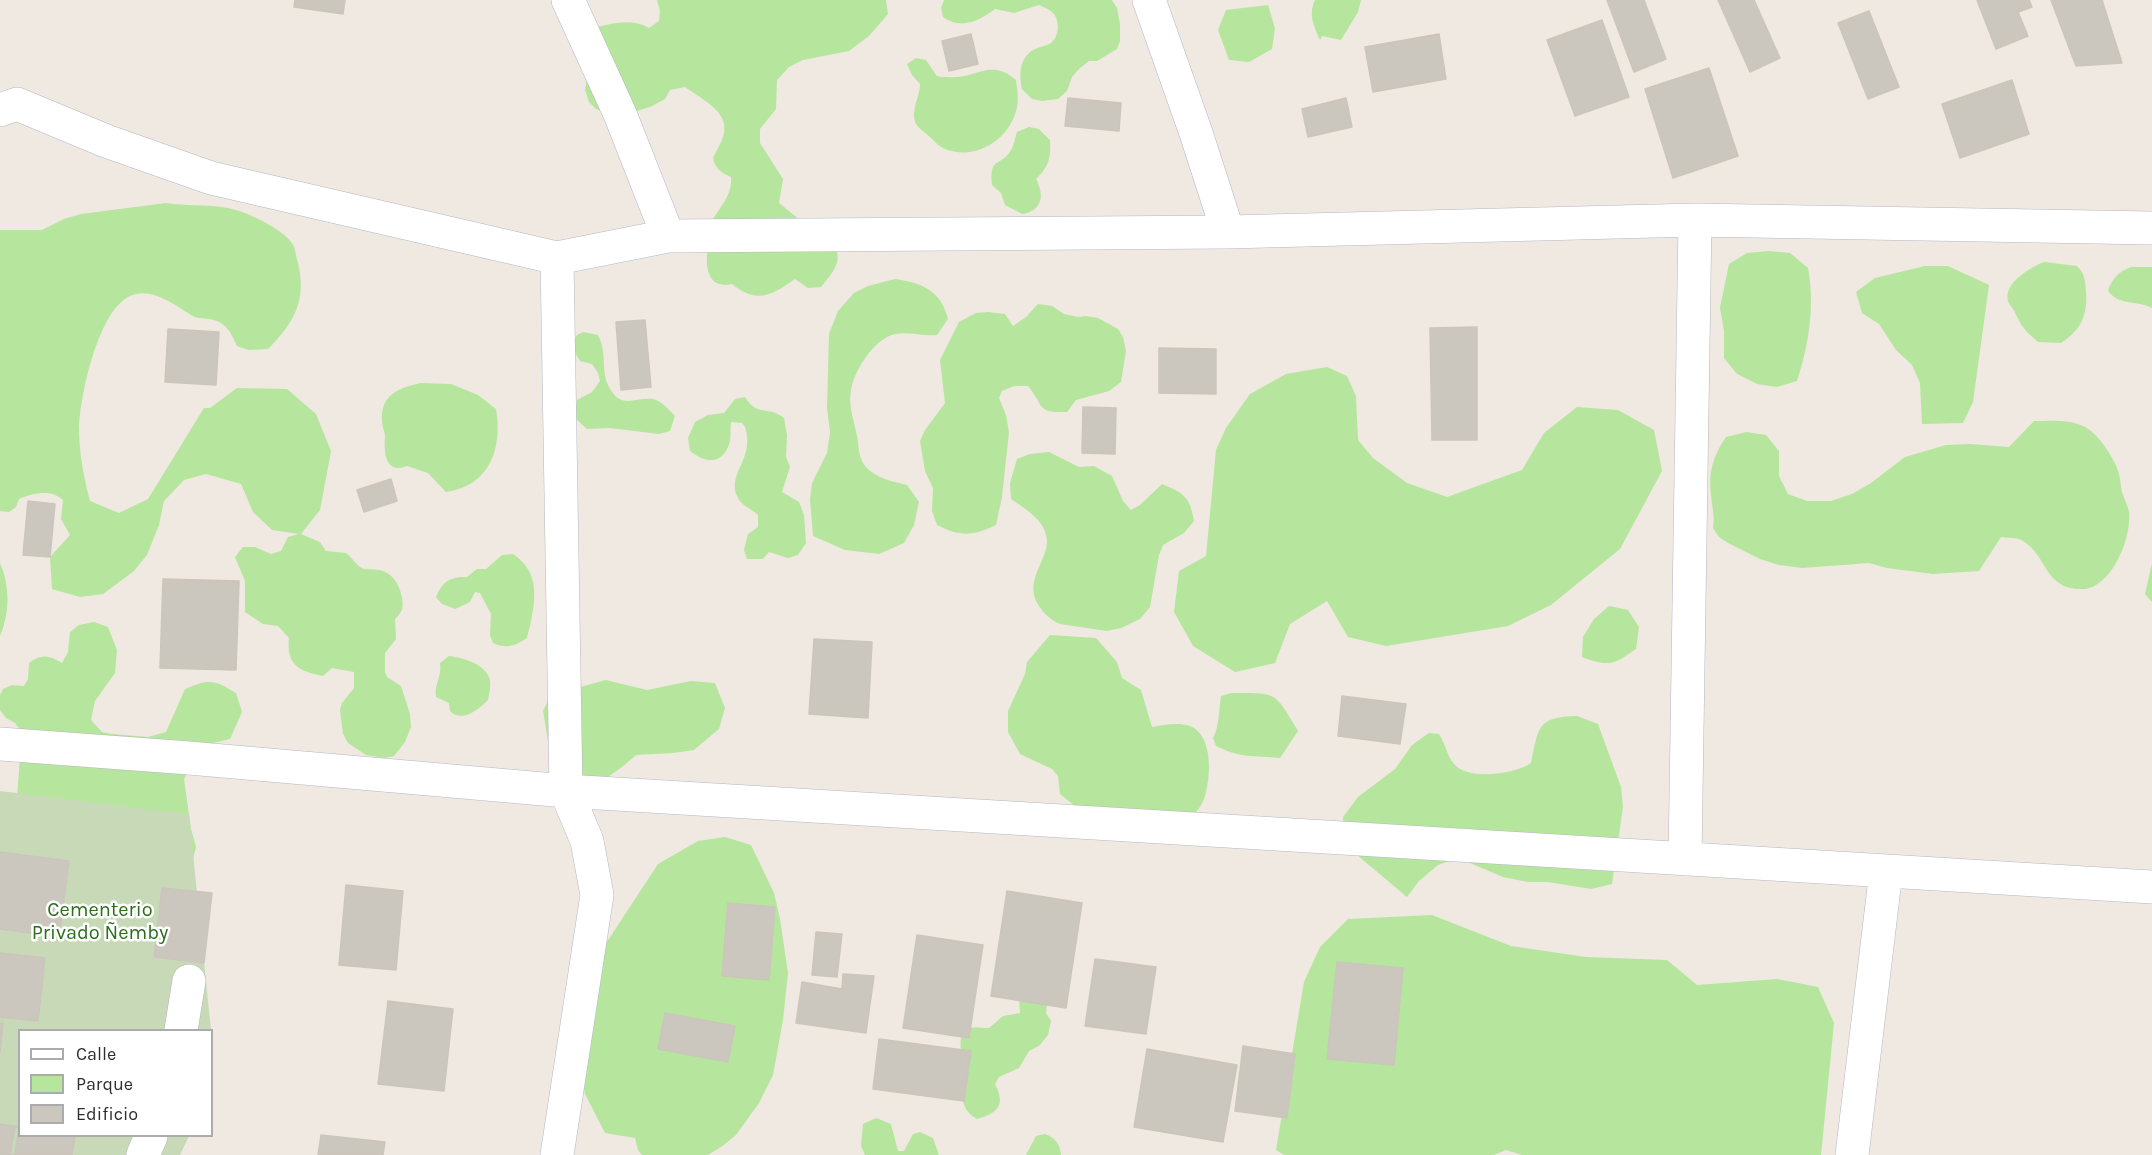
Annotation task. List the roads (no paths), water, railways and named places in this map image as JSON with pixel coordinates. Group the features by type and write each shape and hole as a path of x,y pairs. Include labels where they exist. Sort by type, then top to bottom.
{"street":[{"path":"568,0 620,114 668,236"},
{"path":"1149,0 1228,232"},
{"path":"6,102 106,141 211,178 557,258 668,236 1228,232 1695,220 2152,228"},
{"path":"1685,859 1695,220"},
{"path":"557,258 566,791 587,841 597,895 557,1155"},
{"path":"0,744 566,791 2152,887"},
{"path":"1852,1155 1886,871"},
{"path":"180,1029 189,981"},
{"path":"143,1155 150,1137"}],"park label":[{"name":"Cementerio Privado Ñemby","path":"100,922"}]}
